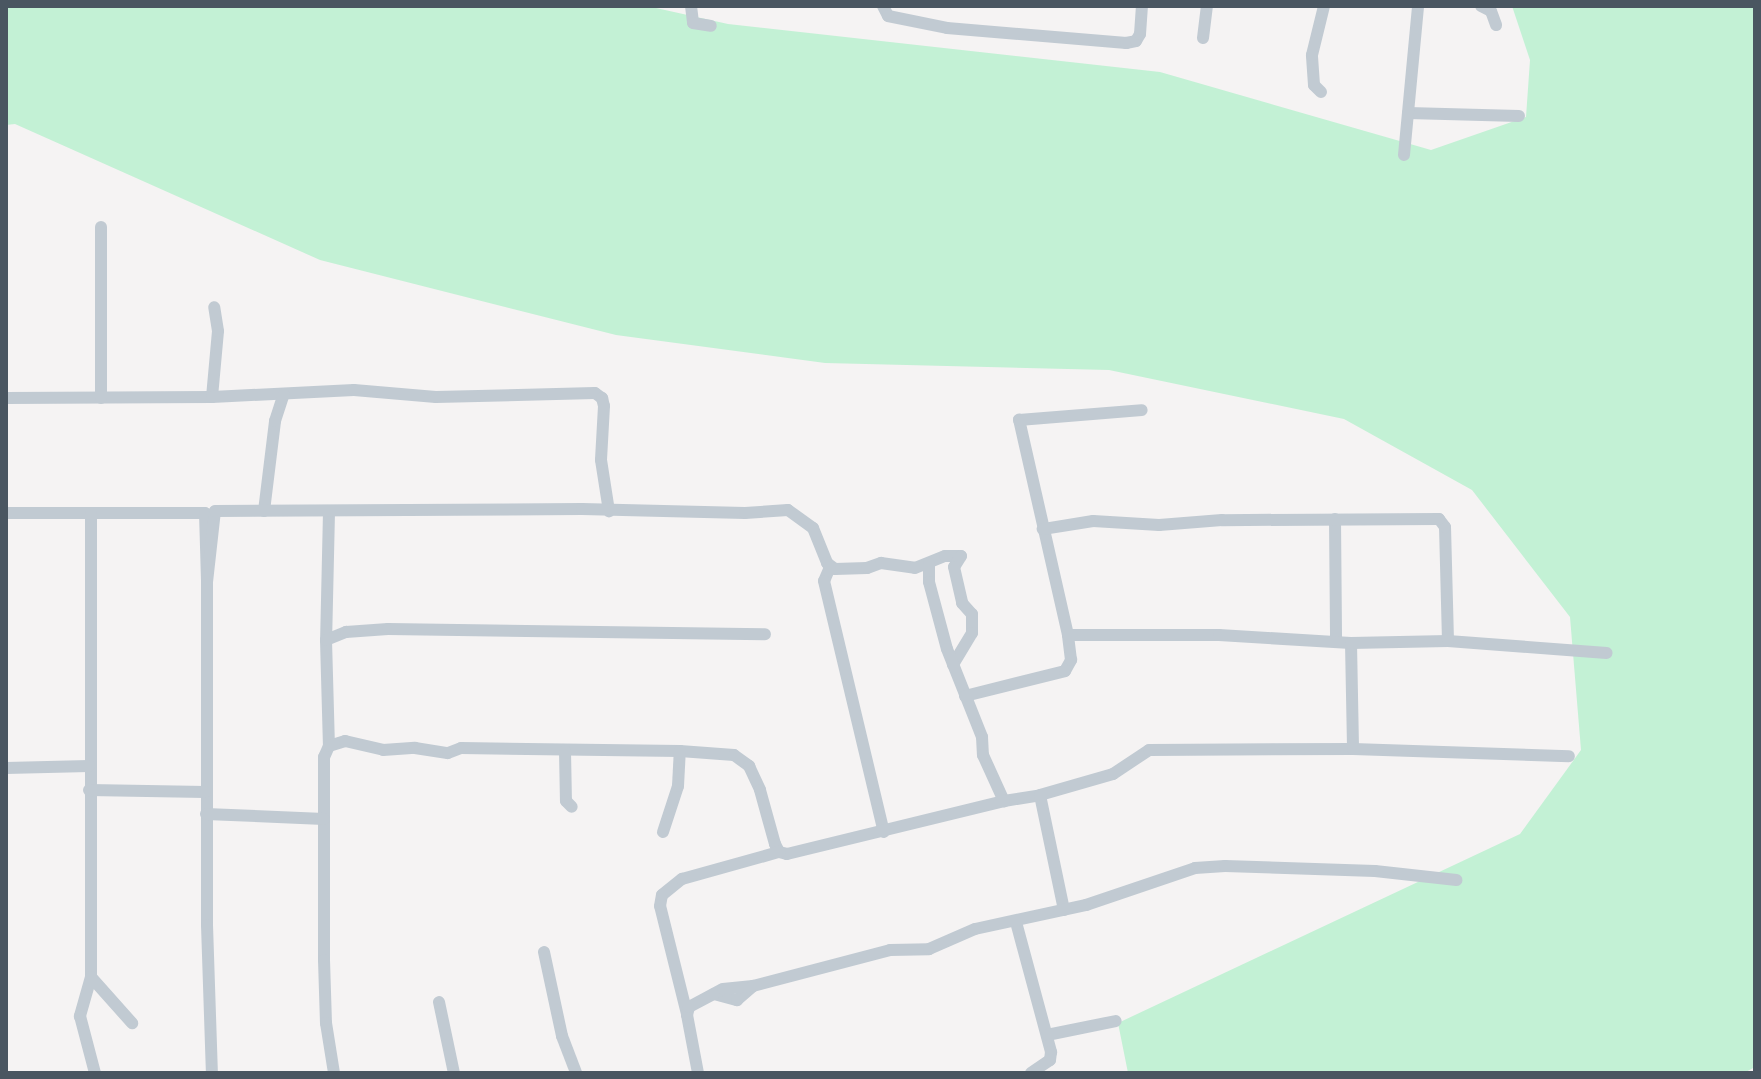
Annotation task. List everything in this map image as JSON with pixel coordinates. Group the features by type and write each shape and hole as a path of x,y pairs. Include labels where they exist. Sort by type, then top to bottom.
{"street":[{"path":"691,6 693,23 711,26"},
{"path":"883,6 888,16 933,26 1126,43 1136,41 1140,34 1142,6"},
{"path":"1203,38 1207,6"},
{"path":"1321,92 1314,85 1312,55 1324,6"},
{"path":"1404,155 1418,6"},
{"path":"1481,6 1491,11 1496,25"},
{"path":"1408,113 1519,116"},
{"path":"101,227 101,398"},
{"path":"212,397 218,331 214,307"},
{"path":"6,398 212,397 354,390 436,397 595,393 602,398 604,406 601,460 609,511"},
{"path":"264,511 275,421 284,394"},
{"path":"965,696 1065,671 1071,660 1019,420 1142,410"},
{"path":"207,582 215,511 745,513 788,510 813,528 830,567 824,581 884,832"},
{"path":"329,512 326,640 329,746 324,757 324,819 326,1023 334,1073"},
{"path":"6,513 205,513 205,792 212,1073"},
{"path":"91,514 91,977 80,1016 95,1073"},
{"path":"1043,529 1093,521 1159,525 1335,519 1444,521 1448,641"},
{"path":"1335,519 1336,641"},
{"path":"830,567 867,568 881,563 915,568 952,554 961,556 954,567 962,603 972,614 972,633 953,665"},
{"path":"931,563 929,582 953,665 1004,801"},
{"path":"915,568 929,582"},
{"path":"326,640 346,632 388,629 765,634"},
{"path":"1068,635 1219,635 1351,643 1448,641 1607,653"},
{"path":"1351,643 1353,749"},
{"path":"329,746 345,741 383,750 680,751 734,755 745,760 760,790 779,852"},
{"path":"698,1073 660,906 662,895 682,879 779,852 787,854 1040,795 1113,774 1143,752 1159,748 1353,749 1569,756"},
{"path":"565,751 566,801 572,807"},
{"path":"663,832 678,786 680,751"},
{"path":"6,768 89,766"},
{"path":"89,790 205,792"},
{"path":"1040,795 1064,910"},
{"path":"206,814 324,819"},
{"path":"687,1015 689,1007 731,986 753,986 875,953 929,949 975,929 1064,910 1208,867 1375,871 1457,880"},
{"path":"1016,922 1047,1035 1050,1060 1031,1073"},
{"path":"544,952 562,1036 576,1073"},
{"path":"91,977 132,1023"},
{"path":"439,1002 454,1073"},
{"path":"1047,1035 1116,1021"}],"green space":[{"path":"6,6 647,6 728,24 1160,72 1431,150 1526,117 1530,60 1512,6 1755,6 1755,1067 1744,1073 1128,1073 1118,1023 1520,834 1581,750 1570,617 1472,490 1344,419 1109,370 825,363 616,335 320,260 15,124 6,125"}]}
